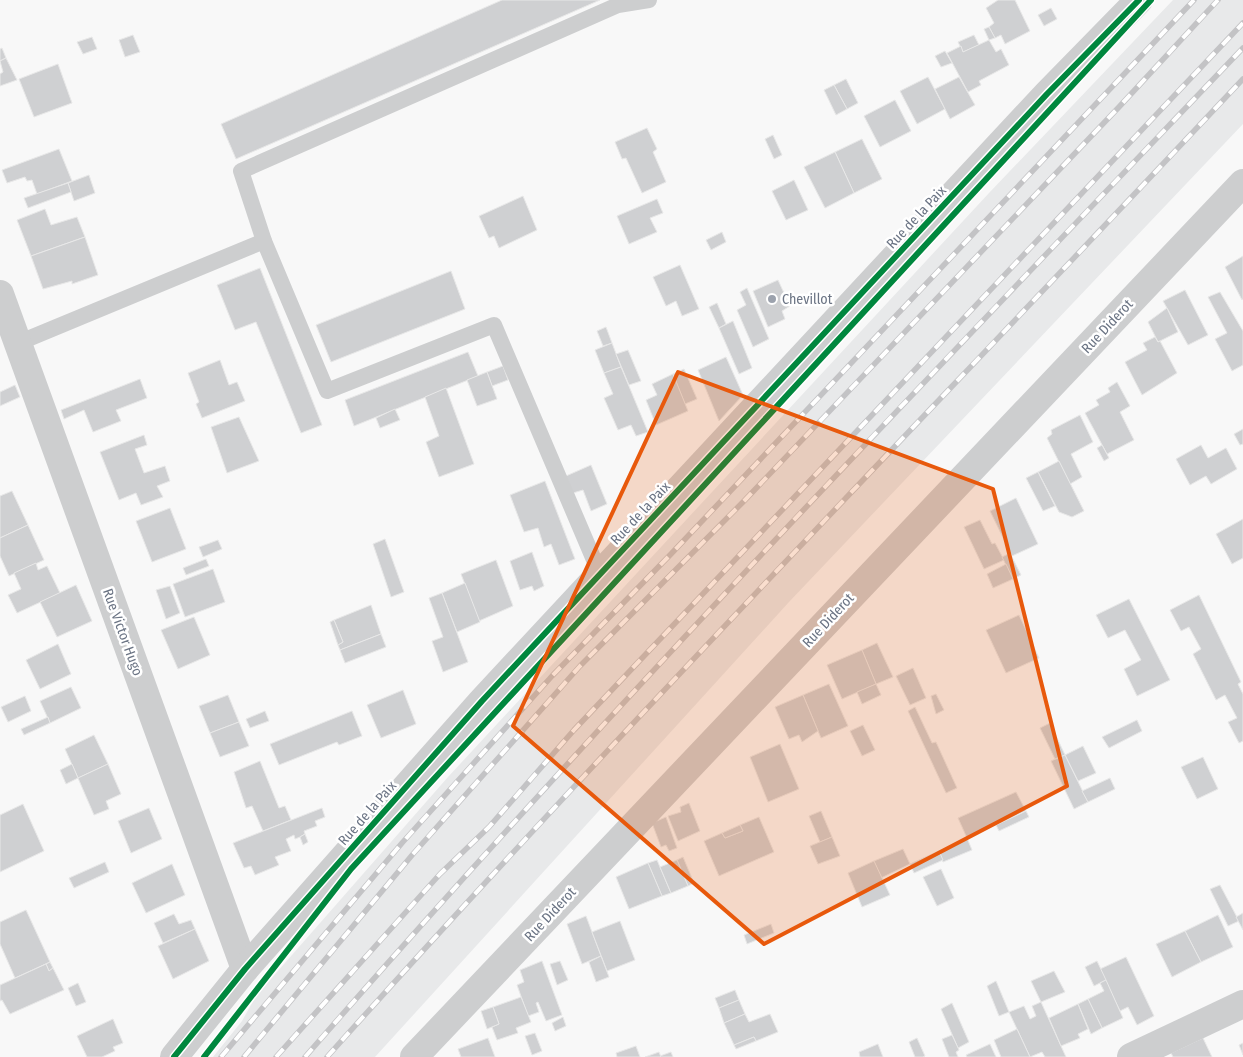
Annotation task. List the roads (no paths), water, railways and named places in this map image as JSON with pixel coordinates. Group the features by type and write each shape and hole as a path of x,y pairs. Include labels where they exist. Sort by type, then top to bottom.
{"street":[{"name":"Rue de la Paix","path":"174,1057 245,969 482,701 1047,94 1139,0"},
{"name":"Rue Diderot","path":"414,1057 1243,183"},
{"name":"Rue Victor Hugo","path":"0,294 245,969"},
{"path":"1131,1057 1243,1004"}],"lane":[{"path":"600,574 494,325 327,391 264,241 241,171 618,5 649,0"},
{"path":"18,343 264,241"}],"railway":[{"path":"221,1057 402,843 552,676 671,554 1194,0"},
{"path":"244,1057 413,854 580,666 745,500 1119,107 1218,0"},
{"path":"276,1057 440,874 489,827 574,730 1243,23"},
{"path":"305,1057 534,800 768,547 1243,48"},
{"path":"327,1057 667,687 1243,79"}],"place":[{"name":"Chevillot","path":"772,299"}]}
